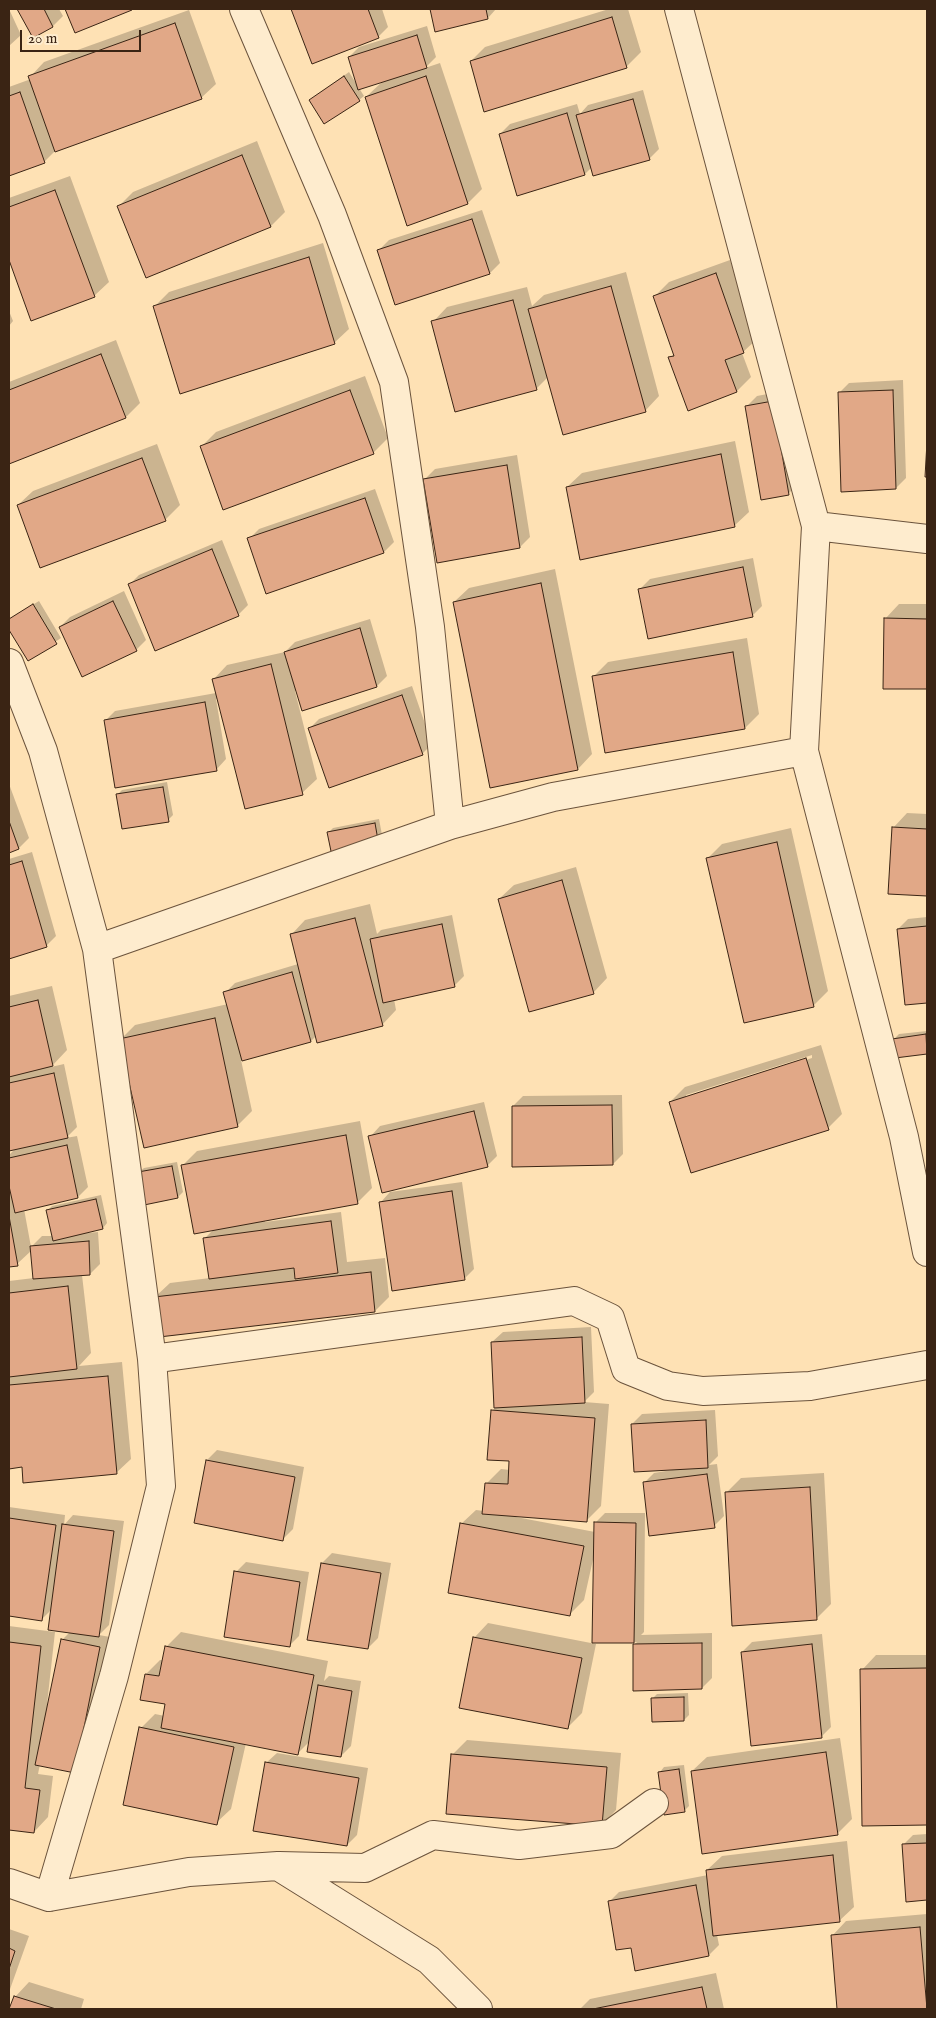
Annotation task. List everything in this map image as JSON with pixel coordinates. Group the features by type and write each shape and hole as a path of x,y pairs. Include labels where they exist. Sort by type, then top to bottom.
{"street":[{"path":"244,9 332,215 394,382 430,627 450,825"},
{"path":"679,9 816,526 804,751 916,1138 927,1252"},
{"path":"816,526 927,539"},
{"path":"9,663 43,751 97,949 152,1358 161,1486 114,1676 49,1896"},
{"path":"97,949 450,825 553,797 804,751"},
{"path":"152,1358 574,1301 610,1318 626,1369 668,1386 703,1391 810,1386 927,1365"},
{"path":"9,1883 49,1896 188,1872 278,1866 365,1868 433,1835 519,1845 611,1834 654,1803"},
{"path":"278,1866 429,1960 478,2009"}],"building":[{"path":"17,9 44,9 53,27 33,38"},
{"path":"65,9 131,9 132,10 75,33"},
{"path":"291,9 368,9 379,38 312,64"},
{"path":"430,9 486,9 488,19 435,32"},
{"path":"612,17 627,68 484,112 470,61"},
{"path":"175,23 202,99 55,152 28,76"},
{"path":"417,35 427,68 358,90 348,57"},
{"path":"344,76 360,101 324,124 309,100"},
{"path":"426,76 468,204 407,226 365,97"},
{"path":"20,92 45,163 9,176 9,96"},
{"path":"633,99 650,160 593,176 576,115"},
{"path":"567,113 585,175 517,196 499,134"},
{"path":"242,155 271,227 146,278 117,206"},
{"path":"55,190 95,297 31,321 9,260 9,207"},
{"path":"472,219 490,274 395,305 377,250"},
{"path":"309,257 335,344 180,394 153,306"},
{"path":"716,273 744,353 725,360 737,392 688,411 668,357 674,356 653,296"},
{"path":"611,286 646,412 563,435 528,309"},
{"path":"513,300 537,390 455,412 431,321"},
{"path":"101,354 126,418 9,464 9,390"},
{"path":"350,390 374,454 223,510 200,446"},
{"path":"893,390 896,489 841,492 838,392"},
{"path":"773,401 789,495 761,500 745,406"},
{"path":"927,442 927,477 925,477"},
{"path":"721,454 735,527 580,560 566,487"},
{"path":"142,458 166,521 40,568 17,505"},
{"path":"507,465 520,548 437,563 423,479"},
{"path":"365,498 384,553 266,594 247,538"},
{"path":"212,549 239,616 155,651 128,584"},
{"path":"743,567 753,617 648,639 638,589"},
{"path":"541,583 578,770 490,788 453,602"},
{"path":"113,601 137,651 82,677 59,627"},
{"path":"33,604 57,644 28,661 9,630 9,619"},
{"path":"884,618 927,619 927,689 883,689"},
{"path":"360,628 377,687 302,711 284,652"},
{"path":"733,652 745,729 605,753 592,676"},
{"path":"271,664 303,795 245,809 212,679"},
{"path":"402,695 423,755 329,788 308,728"},
{"path":"205,702 217,771 115,788 104,720"},
{"path":"163,787 169,822 122,829 116,794"},
{"path":"9,821 19,849 9,853"},
{"path":"375,823 379,846 332,856 327,832"},
{"path":"892,827 927,829 927,896 888,894"},
{"path":"777,842 814,1007 744,1023 706,858"},
{"path":"22,861 47,947 9,959 9,865"},
{"path":"562,880 594,994 529,1012 498,899"},
{"path":"355,918 383,1026 317,1043 290,934"},
{"path":"442,924 455,987 383,1003 370,939"},
{"path":"927,926 927,1003 905,1005 897,929"},
{"path":"292,972 311,1042 242,1061 223,992"},
{"path":"38,1000 53,1066 9,1077 9,1007"},
{"path":"215,1018 238,1127 144,1148 119,1039"},
{"path":"926,1034 927,1054 895,1058 892,1039"},
{"path":"806,1058 829,1130 691,1173 669,1102"},
{"path":"54,1073 68,1138 9,1151 9,1083"},
{"path":"612,1105 613,1165 512,1167 512,1106"},
{"path":"474,1111 488,1167 382,1193 368,1136"},
{"path":"346,1135 358,1204 194,1234 181,1165"},
{"path":"67,1145 78,1198 15,1213 9,1186 9,1158"},
{"path":"172,1166 178,1198 144,1205 138,1172"},
{"path":"452,1191 465,1280 392,1291 379,1202"},
{"path":"96,1199 103,1229 53,1241 46,1210"},
{"path":"9,1216 18,1266 9,1267"},
{"path":"331,1221 338,1273 295,1279 294,1268 209,1279 203,1238"},
{"path":"89,1241 90,1275 33,1279 30,1246"},
{"path":"371,1272 375,1312 159,1337 154,1297"},
{"path":"68,1286 77,1369 9,1377 9,1293"},
{"path":"582,1337 585,1403 494,1408 491,1342"},
{"path":"108,1376 117,1474 23,1483 22,1467 9,1469 9,1385"},
{"path":"491,1410 595,1418 587,1522 482,1514 485,1483 508,1484 509,1461 487,1460"},
{"path":"706,1420 708,1468 634,1472 631,1424"},
{"path":"206,1460 295,1477 283,1541 194,1523"},
{"path":"707,1474 715,1528 649,1536 643,1482"},
{"path":"810,1487 817,1620 732,1626 725,1492"},
{"path":"9,1518 56,1525 42,1621 9,1616"},
{"path":"594,1522 636,1523 634,1643 592,1643"},
{"path":"460,1523 584,1546 570,1616 448,1593"},
{"path":"62,1524 114,1531 99,1637 48,1630"},
{"path":"321,1563 381,1573 368,1649 307,1640"},
{"path":"234,1571 300,1582 290,1647 224,1637"},
{"path":"473,1637 582,1658 568,1729 459,1708"},
{"path":"61,1639 100,1647 75,1773 35,1765"},
{"path":"9,1642 41,1646 25,1788 40,1790 34,1833 9,1830"},
{"path":"702,1643 702,1689 633,1691 633,1644"},
{"path":"812,1644 822,1738 751,1746 741,1652"},
{"path":"165,1646 314,1675 298,1755 161,1728 165,1704 140,1700 145,1674 159,1676"},
{"path":"927,1668 927,1825 862,1826 860,1669"},
{"path":"318,1685 352,1691 341,1757 307,1752"},
{"path":"684,1697 684,1721 652,1722 651,1698"},
{"path":"139,1727 234,1747 217,1825 123,1805"},
{"path":"826,1752 838,1835 702,1854 691,1771"},
{"path":"451,1754 607,1767 602,1826 446,1814"},
{"path":"265,1762 359,1778 347,1846 253,1831"},
{"path":"679,1769 685,1812 664,1815 658,1772"},
{"path":"927,1843 927,1900 906,1902 902,1844"},
{"path":"833,1855 840,1922 713,1936 706,1870"},
{"path":"696,1885 709,1956 635,1971 631,1948 616,1950 608,1901"},
{"path":"920,1927 927,2009 837,2009 831,1935"},
{"path":"9,1948 15,1951 9,1969"},
{"path":"702,1987 707,2009 593,2009"},
{"path":"14,1996 56,2009 9,2009"}]}
